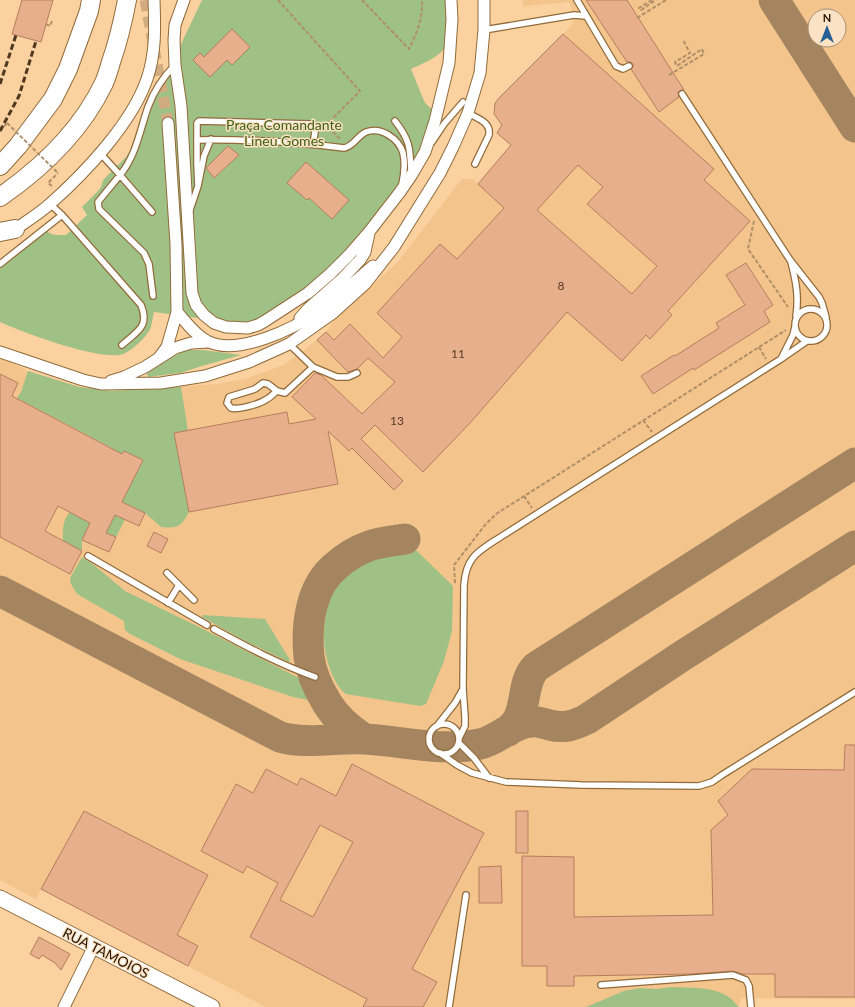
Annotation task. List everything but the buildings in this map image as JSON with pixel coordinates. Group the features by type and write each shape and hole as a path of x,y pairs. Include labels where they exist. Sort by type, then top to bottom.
{"highway":[{"path":"0,166 18,146 53,98 68,69 89,11 91,0"},
{"path":"0,198 31,174 59,146 91,107 105,81 121,33 127,0"}],"main road":[{"name":"RUA TAMOIOS","path":"0,898 212,1007"}],"street":[{"path":"0,240 7,231 50,204 100,153 117,132 139,99 152,61 155,36 154,0"},
{"path":"184,0 175,25 174,40 175,65 181,106 192,293 196,305 204,315 214,323 238,329 258,325 308,293 335,269 369,232 411,176 425,152 435,121 449,63 452,19 451,0"},
{"path":"0,352 83,380 101,384 161,383 204,376 249,362 289,344 333,313 365,284 394,247 440,173 468,113 480,73 484,30 484,0"},
{"path":"158,359 167,346 177,312 176,244 168,123"},
{"path":"297,324 308,309 341,280 360,260 365,252 369,232"},
{"path":"101,384 124,378 145,368 175,348 184,345 208,342 220,345 235,345 258,342 297,324 320,310 394,247"},
{"path":"177,312 193,331 208,342"},
{"path":"64,1007 94,946"}],"lane":[{"path":"577,0 616,66 623,68 629,66"},
{"path":"484,30 574,15 586,16"},
{"path":"153,296 149,264 144,254 99,209 98,202 128,164 135,149 148,106 164,76 175,65"},
{"path":"440,753 446,754 452,752 465,726 463,689 464,592 465,572 471,559 482,549 807,341 818,340 828,328 822,303 819,297 790,260 682,94"},
{"path":"425,152 444,124 463,102"},
{"path":"468,113 486,123 490,130 475,164"},
{"path":"198,186 197,123 199,121 311,124 315,132 314,144"},
{"path":"395,121 405,133 408,142 411,176"},
{"path":"197,140 261,140 344,148 354,143 366,132 376,130 386,132 401,147 404,158 403,181 400,192"},
{"path":"188,214 198,186 204,156 211,140"},
{"path":"100,153 152,212"},
{"path":"50,204 62,215 142,305 145,314 145,321 142,326 122,345"},
{"path":"0,264 62,215"},
{"path":"781,359 793,335 798,303 797,290 790,260"},
{"path":"795,320 802,311 812,308 818,309 826,317"},
{"path":"795,327 801,338 807,341"},
{"path":"289,344 313,368 337,376 348,377 356,373"},
{"path":"277,391 268,399 235,409 228,406 227,403 229,398 255,389 263,383 268,384 277,391 285,393 313,368"},
{"path":"88,556 207,625"},
{"path":"167,573 194,600"},
{"path":"168,603 179,585"},
{"path":"214,629 285,666 314,677"},
{"path":"463,689 455,703 433,730 430,735 430,741 431,746 435,751 467,770 506,782 670,786 699,786 712,782 855,692"},
{"path":"437,726 443,724 454,728 458,732 459,740 490,778"},
{"path":"450,1007 466,895"},
{"path":"602,985 733,975 746,980 751,1007"}],"path":[{"path":"278,0 360,91 326,125 348,147"},
{"path":"362,0 409,48 418,32 423,10 422,0"},
{"path":"652,0 639,8 641,10 656,0"},
{"path":"637,18 666,0"},
{"path":"46,24 50,26 52,21"},
{"path":"669,75 704,54 702,49 677,66 675,62 690,53 683,40"},
{"path":"0,131 7,123 58,172 48,182"},
{"path":"762,216 754,221 748,249 789,308"},
{"path":"464,592 455,593 454,565 485,525 496,514 786,330"},
{"path":"759,346 770,366"},
{"path":"644,420 656,438"},
{"path":"524,496 536,515"}],"shaded area":[{"path":"523,0 855,0 855,999 741,998 739,1007 266,1007 41,889 36,899 0,880 0,357 28,371 79,387 111,391 217,384 245,379 284,365 326,332 336,317 396,264 462,179 473,179 478,184 511,145 497,133 502,125 494,113 495,103 572,25 574,15 569,2 523,6"}],"green space":[{"name":"Praça Comandante Lineu Gomes","path":"202,0 456,0 452,32 446,46 438,55 411,69 425,103 443,119 427,155 383,223 261,327 154,312 151,327 143,339 127,352 113,355 98,354 62,345 0,322 0,268 45,232 47,231 56,235 66,235 87,215 82,207 101,187 103,180 130,151 146,106 173,61"},
{"path":"186,350 203,350 241,355 180,373 148,377 146,371"},
{"path":"28,371 79,387 111,391 181,387 188,431 174,433 189,512 184,521 176,527 161,527 145,513 132,506 116,537 89,525 82,540 82,551 63,541 64,526 67,515 70,512 76,515 112,448 17,398 21,392","holes":["124,451 143,461 109,526 90,516"]},
{"path":"416,550 453,586 452,631 444,661 426,704 420,706 346,694 337,684 333,676 326,657 324,645 324,626 326,614 333,592 344,578 363,565 383,556"},
{"path":"82,557 125,591 301,679 307,687 313,701 293,697 180,659 130,634 125,630 124,621 77,594 71,584 70,578"},
{"path":"203,615 265,619 290,660 289,662 245,641 202,617"},
{"path":"670,987 699,988 721,993 739,1007 586,1007 624,991 640,988 657,989"}],"taxiway":[{"path":"774,0 855,127"},
{"path":"508,731 520,715 526,686 536,667 855,463"},
{"path":"364,739 334,714 316,681 309,657 309,619 315,595 321,584 328,574 344,559 369,546 405,539"},
{"path":"0,591 280,737 312,741 365,739 451,747 487,742 512,728 525,723 536,722 560,727 574,725 587,719 682,656 855,546"}],"tunnel":[{"path":"145,0 168,123"}],"railway":[{"path":"0,84 16,35"},
{"path":"0,131 19,96 36,41"}]}
